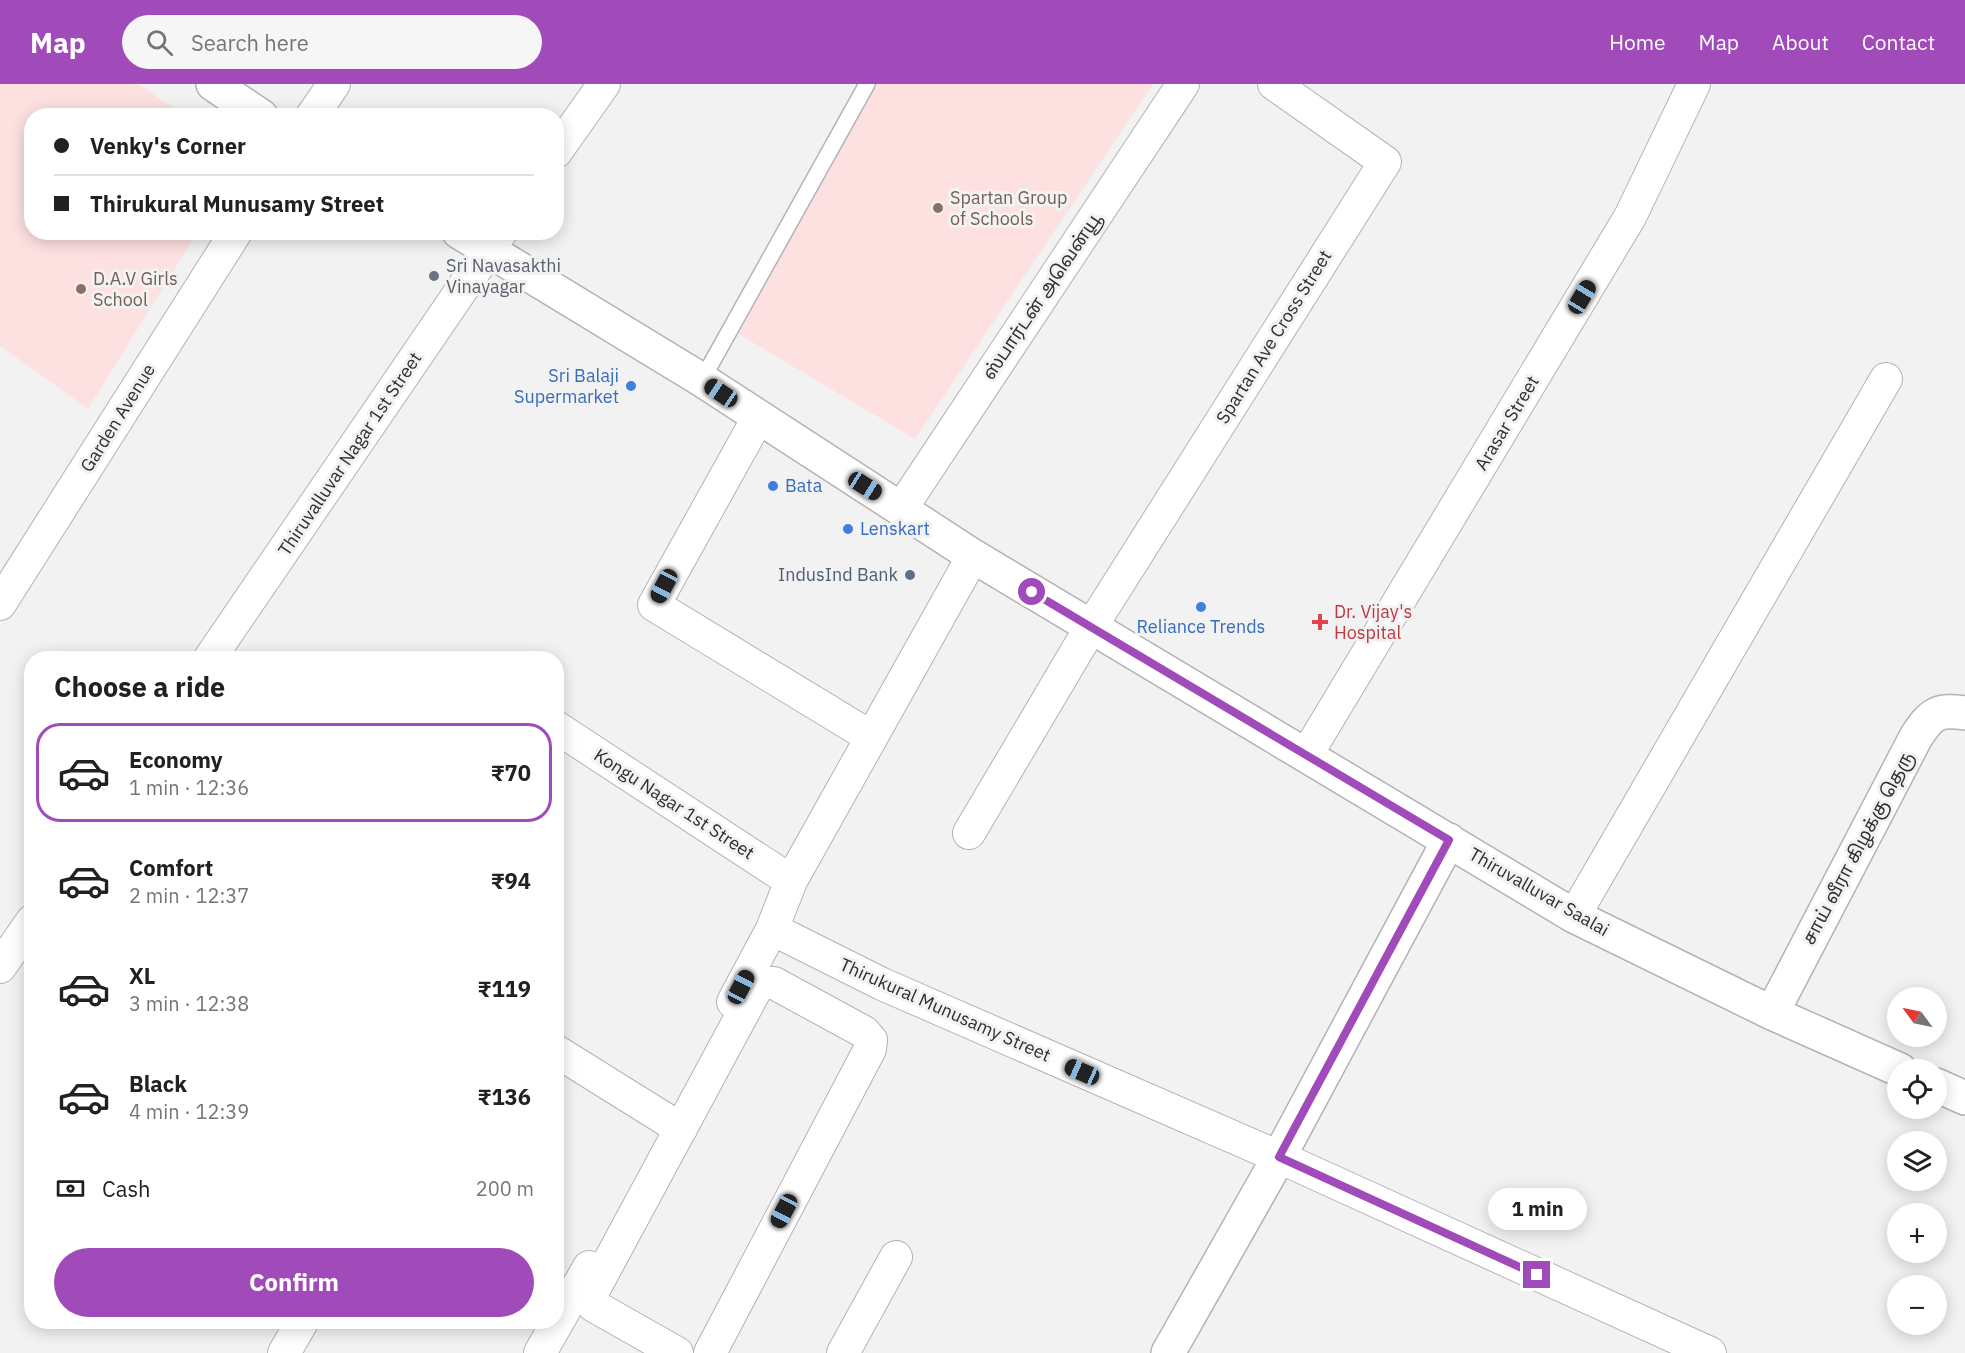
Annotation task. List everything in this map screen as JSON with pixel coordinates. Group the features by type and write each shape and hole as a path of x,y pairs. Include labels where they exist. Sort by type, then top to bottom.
{"street":[{"path":"213,84 249,108"},
{"path":"318,108 334,84"},
{"path":"564,141 604,84"},
{"name":"ஸ்பார்டன் அவென்யூ","path":"901,509 1183,84"},
{"name":"Spartan Ave Cross Street","path":"1091,627 1385,162 1274,84"},
{"name":"Arasar Street","path":"1306,754 1630,217 1694,84"},
{"name":"Garden Avenue","path":"0,604 231,240"},
{"name":"Thiruvalluvar Saalai","path":"495,241 758,418 973,556 1574,916 1772,1013 1887,1064"},
{"name":"Thiruvalluvar Nagar 1st Street","path":"215,651 495,241"},
{"path":"1574,916 1886,379"},
{"path":"758,418 654,605 871,737"},
{"path":"676,1353 594,1306 591,1302 591,1295 772,929 791,881 973,556"},
{"path":"969,832 1091,627"},
{"name":"சாய் வீரா கிழக்கு தெரு","path":"1772,1013 1927,719 1942,711 1965,713"},
{"name":"Kongu Nagar 1st Street","path":"564,732 791,881"},
{"path":"1168,1353 1279,1157 1449,840"},
{"name":"Thirukural Munusamy Street","path":"772,929 851,969 1279,1157 1710,1353"},
{"path":"0,967 24,932"},
{"path":"827,1013 851,969"},
{"path":"564,1312 756,989 764,982 774,983 864,1032 871,1040 870,1049 710,1353"},
{"path":"564,1056 675,1125"},
{"path":"1947,1091 1965,1098"},
{"path":"843,1353 896,1257"},
{"path":"284,1353 298,1329"},
{"path":"540,1353 554,1329"}],"lane":[{"path":"702,380 867,84"}],"shaded area":[{"name":"D.A.V Girls School","path":"0,84 139,84 173,108 24,108 24,240 193,240 88,409 0,346"},
{"name":"Spartan Group of Schools","path":"876,84 1153,84 915,439 737,333"}],"place":[{"name":"Spartan Group of Schools","path":"938,208"},
{"name":"Sri Navasakthi Vinayagar","path":"434,276"},
{"name":"D.A.V Girls School","path":"81,289"},
{"name":"Sri Balaji Supermarket","path":"631,386"},
{"name":"Bata","path":"773,486"},
{"name":"Lenskart","path":"848,529"},
{"name":"IndusInd Bank","path":"910,575"},
{"name":"Reliance Trends","path":"1201,607"},
{"name":"Dr. Vijay's Hospital","path":"1320,622"}],"route":[{"path":"1032,592 1449,840 1279,1157 1537,1275"}]}
